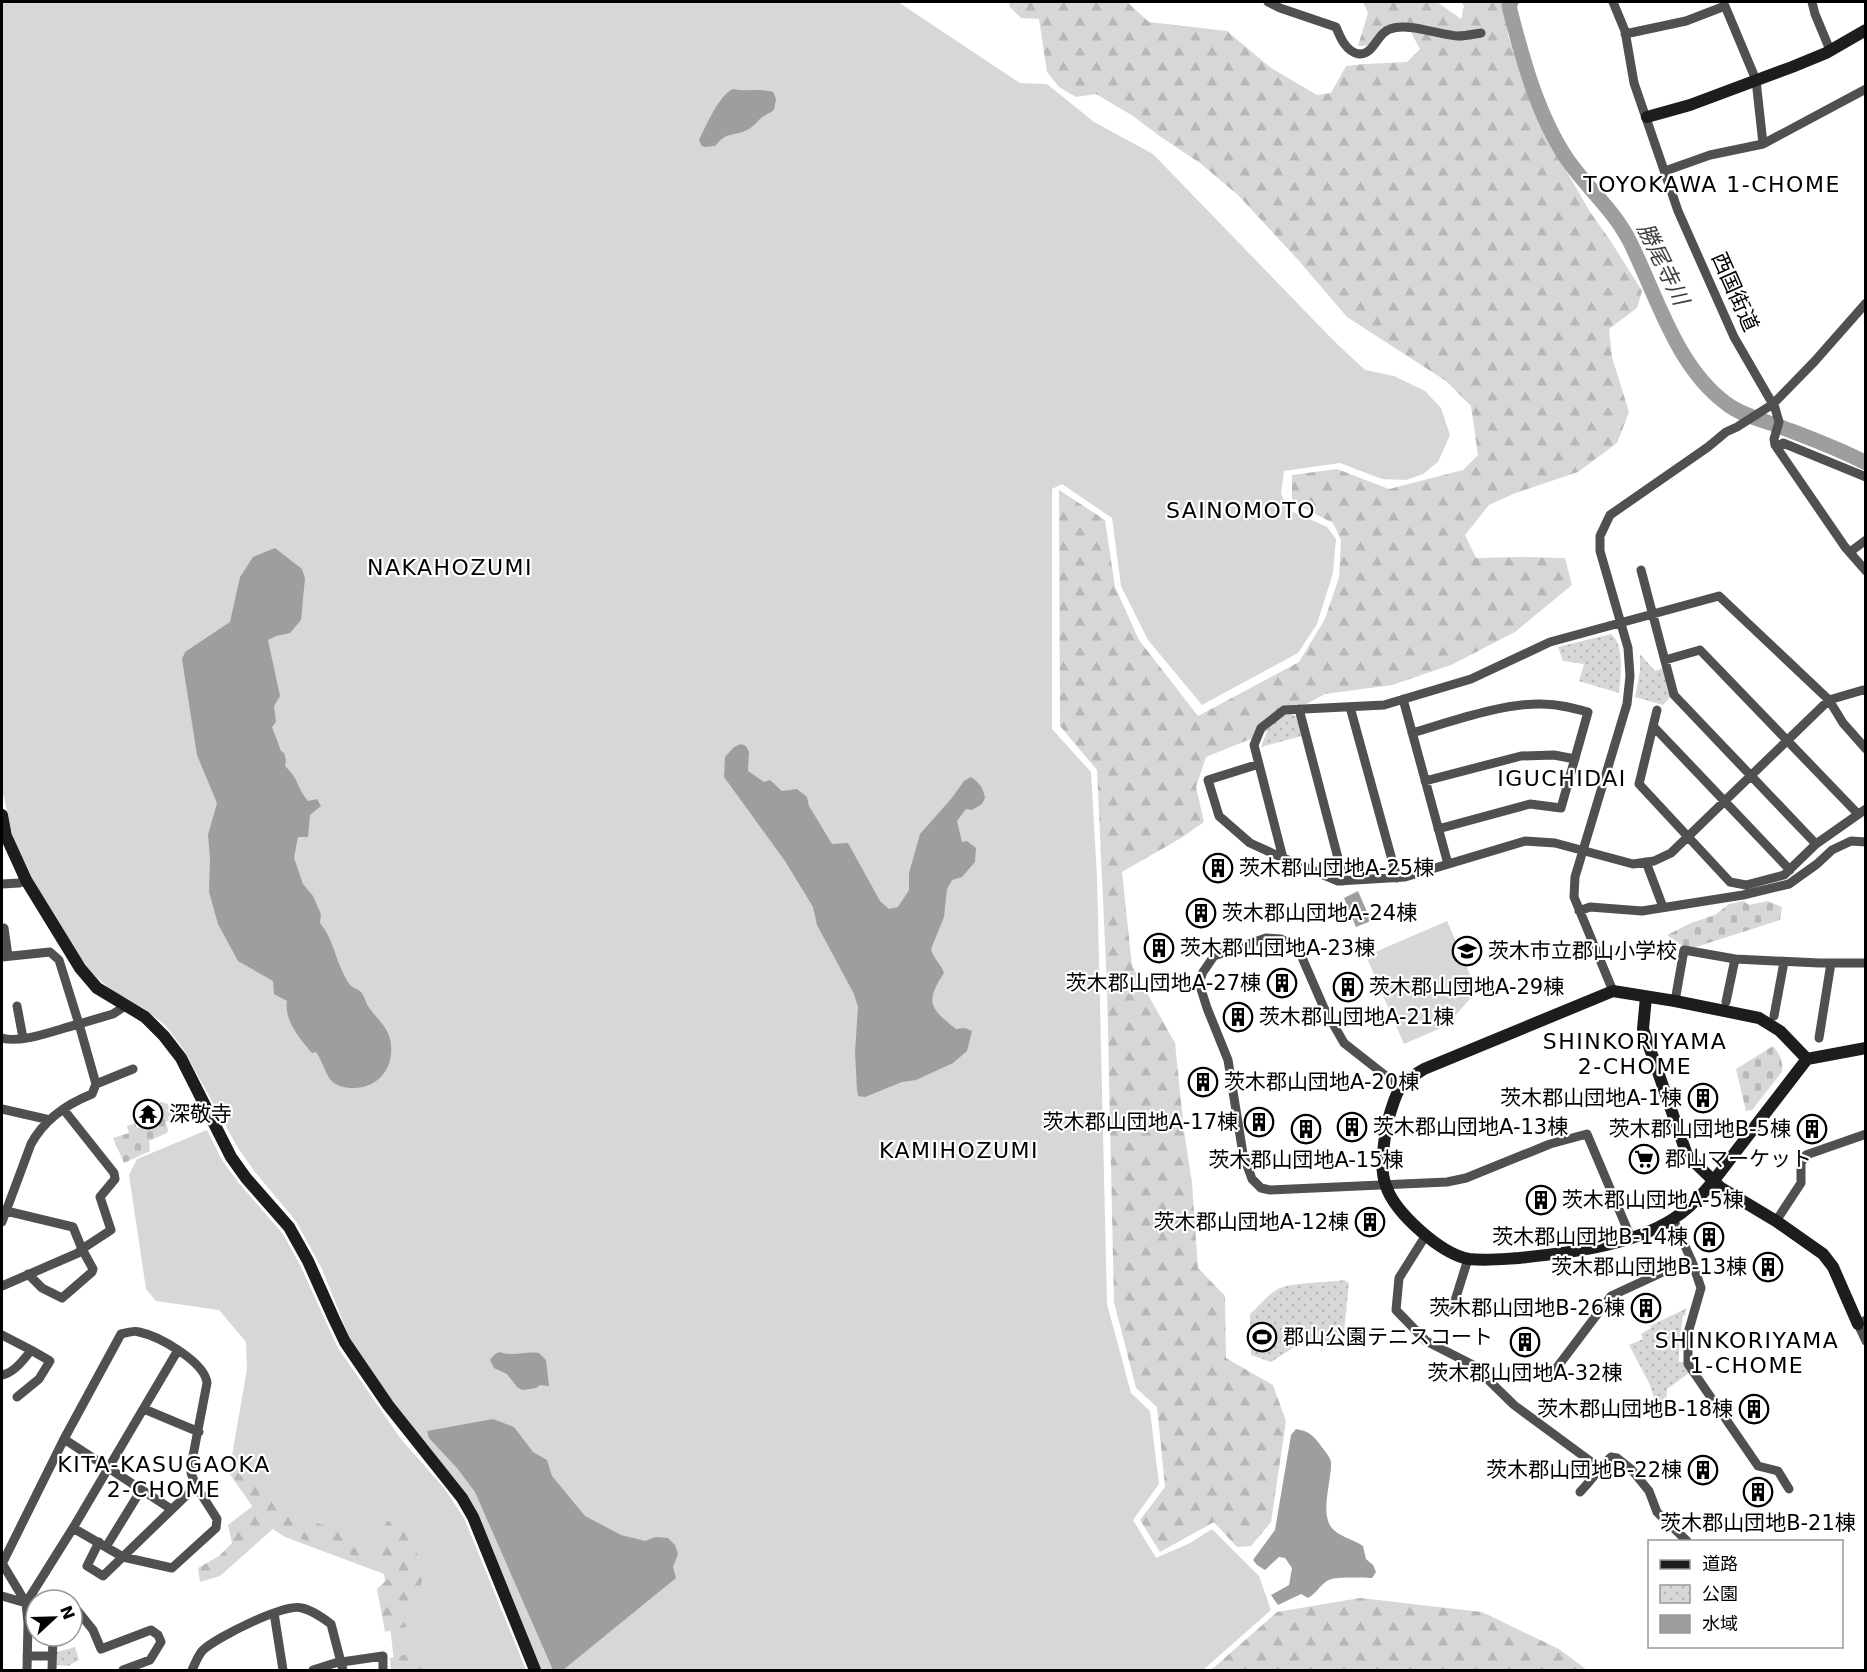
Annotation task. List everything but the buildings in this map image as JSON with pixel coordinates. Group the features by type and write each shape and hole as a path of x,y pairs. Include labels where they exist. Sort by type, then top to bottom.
{"street":[{"path":"1268,2 1336,27 1342,42 1353,52 1361,54 1370,50 1383,32 1391,28 1414,28 1458,36 1481,33"},
{"name":"西国街道","path":"1613,2 1625,34 1634,83 1678,211 1734,337 1772,409"},
{"path":"1812,2 1830,50"},
{"path":"1625,34 1686,21 1725,6 1756,80 1762,144"},
{"path":"1647,117 1690,105 1756,80 1830,50 1866,30"},
{"path":"1665,171 1710,155 1762,144 1866,89"},
{"path":"1613,992 1574,897 1575,877 1582,851 1627,704 1630,676 1628,648 1600,551 1600,536 1610,515 1726,432 1772,409 1866,303"},
{"path":"1772,409 1779,422 1776,444 1850,552 1866,571"},
{"path":"1776,444 1783,443 1866,477"},
{"path":"1850,552 1866,540"},
{"path":"1641,570 1674,695 1816,844"},
{"path":"1283,858 1254,745 1261,728 1284,710 1384,705 1471,680 1550,642 1719,596 1829,700 1843,723 1866,749"},
{"path":"1657,710 1639,784 1730,882 1746,885 1784,875 1816,844 1862,812 1700,651 1665,660"},
{"path":"1259,764 1208,780 1219,816 1250,843 1338,882 1405,877 1525,841 1555,843 1633,864 1654,861 1671,853 1829,700 1866,691"},
{"path":"1403,699 1448,864"},
{"path":"1412,733 1511,706 1541,704 1567,706 1588,712 1561,808 1530,804 1438,829"},
{"path":"1350,707 1397,878"},
{"path":"1299,709 1344,881"},
{"path":"1653,726 1790,870"},
{"path":"1425,781 1521,756 1554,755 1575,759"},
{"path":"2,815 6,836 27,880 80,969 97,987 145,1017 182,1058 231,1157 246,1178 289,1227 308,1261 345,1342 388,1405 462,1498 473,1517 536,1671"},
{"path":"1579,910 1590,907 1642,911 1743,895 1790,884 1832,850 1851,841 1866,842"},
{"path":"1646,862 1663,907"},
{"path":"2,884 27,880"},
{"path":"2,1222 4,1211 37,1133 74,1101 92,1094 96,1084 59,960 50,952 5,957 4,927"},
{"path":"1400,1087 1344,1043 1324,1008 1297,946 1281,939 1266,938 1214,956 1203,972 1199,983 1228,1060 1243,1154 1252,1179 1261,1188 1270,1190 1447,1182 1466,1178 1550,1144 1587,1134 1631,1238"},
{"path":"1675,1001 1684,950 1736,959 1866,963"},
{"path":"1726,1002 1736,959"},
{"path":"1774,1016 1784,962"},
{"path":"1819,1038 1831,963"},
{"path":"1807,1059 1780,1031 1759,1018 1675,1001 1613,992 1424,1069 1412,1076 1400,1087 1385,1128 1383,1156 1385,1185 1394,1203 1426,1235 1447,1251 1468,1259 1538,1256 1606,1245 1631,1238 1673,1219 1706,1191 1807,1059 1866,1048"},
{"path":"1646,997 1643,1029 1687,1155 1721,1188 1776,1221 1823,1254 1833,1267 1862,1322 1866,1341"},
{"path":"17,1006 23,1038"},
{"path":"2,1038 7,1040 23,1038 79,1024 113,1014 125,1006"},
{"path":"96,1084 133,1069"},
{"path":"2,1109 50,1120"},
{"path":"2,1286 78,1253 111,1230 100,1197 115,1179 114,1173 64,1110"},
{"path":"1776,1221 1801,1183 1801,1163 1806,1155 1866,1134"},
{"path":"4,1211 74,1227 93,1269 62,1298 42,1288 28,1275"},
{"path":"1673,1219 1701,1288 1688,1333 1688,1364 1758,1466 1779,1472 1789,1489"},
{"path":"1426,1235 1399,1278 1396,1310 1425,1341 1473,1365 1514,1405 1600,1469"},
{"path":"1452,1310 1468,1259"},
{"path":"1552,1374 1611,1296 1691,1259"},
{"path":"24,1600 2,1563 64,1439 121,1334 138,1331 178,1350 200,1367 207,1377 191,1473 217,1519 216,1528 172,1568 123,1557 73,1528"},
{"path":"2,1335 50,1361 39,1379 17,1397"},
{"path":"2,1375 8,1374 24,1360 31,1350"},
{"path":"35,1588 178,1350"},
{"path":"144,1409 199,1432"},
{"path":"64,1439 171,1509"},
{"path":"1580,1492 1611,1457 1617,1458 1631,1469 1649,1491 1657,1512 1686,1540"},
{"path":"141,1490 87,1566 103,1576 196,1485"},
{"path":"2,1596 24,1602"},
{"path":"192,1671 202,1651 219,1639 290,1607 303,1608 331,1624 342,1666"},
{"path":"274,1613 283,1671"},
{"path":"84,1619 93,1630 101,1649 151,1630 158,1635 161,1642 150,1660 123,1671"},
{"path":"27,1648 27,1671"},
{"path":"52,1648 52,1671"},
{"path":"27,1656 52,1656"},
{"path":"313,1671 383,1656 383,1671"}],"green space":[{"path":"2,2 898,2 1020,83 1047,84 1094,122 1153,154 1333,340 1365,370 1394,376 1425,391 1441,408 1450,435 1438,462 1423,474 1406,480 1382,479 1340,463 1284,471 1281,494 1289,510 1327,527 1336,539 1333,573 1317,624 1298,653 1202,705 1148,640 1121,586 1112,518 1062,484 1052,489 1052,729 1091,772 1097,877 1107,1304 1131,1393 1150,1411 1159,1484 1133,1520 1156,1558 1190,1543 1212,1529 1259,1576 1271,1610 1203,1670 540,1670 468,1498 393,1403 350,1339 322,1269 296,1221 238,1148 182,1047 165,1025 143,1008 114,992 97,978 82,960 22,862 13,837 2,789"},
{"path":"1010,2 1127,2 1149,22 1227,31 1271,68 1317,95 1331,93 1346,66 1407,62 1420,49 1407,25 1393,24 1377,45 1358,46 1368,13 1363,2 1437,2 1461,19 1464,7 1462,2 1505,2 1508,35 1534,103 1567,172 1590,212 1642,291 1637,308 1609,329 1612,357 1629,412 1617,443 1578,472 1513,494 1489,505 1465,535 1476,558 1565,558 1572,585 1515,632 1451,665 1392,685 1325,694 1293,711 1263,734 1206,757 1196,787 1204,822 1122,872 1132,966 1175,1043 1192,1183 1198,1268 1225,1296 1226,1358 1273,1385 1286,1421 1271,1522 1251,1546 1237,1547 1214,1522 1160,1552 1140,1520 1165,1487 1157,1407 1136,1388 1114,1302 1107,986 1097,770 1060,726 1059,490 1105,520 1115,587 1139,640 1198,716 1299,662 1325,619 1339,577 1341,540 1333,523 1292,502 1292,475 1337,469 1389,489 1463,470 1478,455 1471,406 1446,381 1347,317 1239,196 1200,163 1133,116 1096,94 1076,97 1059,87 1047,72 1039,19 1021,18 1009,6"},
{"path":"1611,634 1620,653 1619,693 1579,681 1584,664 1563,661 1558,647"},
{"path":"1640,654 1655,671 1663,668 1671,696 1663,705 1635,697 1640,671"},
{"path":"1289,713 1296,716 1302,736 1261,747 1274,721"},
{"path":"1744,901 1749,905 1768,901 1782,907 1780,920 1696,947 1684,947 1667,935 1691,923 1715,915 1729,904"},
{"path":"1447,921 1477,991 1446,1026 1404,1044 1366,956"},
{"path":"1773,1046 1778,1052 1782,1072 1752,1110 1746,1111 1736,1069"},
{"path":"161,1102 168,1104 171,1116 166,1122 167,1133 149,1141 150,1151 124,1163 113,1138 129,1133 127,1126 135,1123 137,1128 161,1118 156,1105"},
{"path":"207,1130 222,1160 238,1182 283,1234 300,1265 338,1348 401,1439 444,1488 464,1518 526,1670 395,1670 384,1574 285,1537 264,1523 229,1473 247,1369 246,1342 219,1310 156,1301 146,1289 129,1175 137,1159"},
{"path":"1344,1280 1349,1283 1343,1342 1309,1343 1296,1346 1271,1362 1251,1355 1250,1314 1270,1294 1292,1285"},
{"path":"1687,1308 1683,1316 1679,1342 1679,1362 1685,1362 1689,1373 1667,1389 1666,1403 1657,1408 1650,1385 1629,1345 1643,1339 1641,1334 1651,1328 1650,1326"},
{"path":"226,1468 247,1468 291,1513 379,1546 386,1522 399,1518 425,1570 409,1626 385,1632 377,1589 388,1579 385,1566 301,1539 275,1527 220,1576 200,1582 198,1568 219,1556 232,1543 228,1525 254,1505"},
{"path":"1360,1598 1482,1612 1559,1649 1587,1670 1211,1670 1277,1612"},
{"path":"75,1648 79,1660 68,1666 57,1665 57,1652"},
{"path":"416,1652 425,1670 391,1670 390,1658"}],"water":[{"path":"733,89 773,92 776,99 774,110 747,130 726,136 715,146 704,147 699,140 705,127 718,104"},
{"path":"275,548 302,569 305,578 301,620 290,633 268,640 280,696 274,706 276,722 272,727 281,751 284,753 285,766 308,801 317,799 321,806 310,815 308,837 298,837 294,858 303,884 313,896 321,914 320,923 330,940 347,981 361,992 369,1007 387,1030 390,1039 388,1067 377,1080 362,1087 345,1087 331,1081 316,1052 312,1053 290,1023 287,1001 274,994 273,981 238,961 218,924 209,892 208,835 217,803 197,755 182,659 185,652 230,622 240,577 253,557"},
{"path":"741,744 746,746 749,752 748,771 764,782 770,780 782,791 797,789 807,797 809,806 832,844 848,843 880,901 889,909 898,907 909,890 909,873 920,834 964,781 971,777 981,786 985,798 982,804 972,810 966,809 957,821 962,842 967,841 976,848 975,862 962,877 952,880 947,889 944,917 931,949 944,973 934,992 933,1005 941,1016 956,1029 965,1028 972,1031 967,1051 953,1063 916,1080 902,1082 865,1097 858,1096 855,1053 858,1007 854,994 817,925 813,907 785,861 724,777 725,757 734,747"},
{"path":"1358,891 1371,921 1356,927 1344,898"},
{"path":"499,1352 539,1353 546,1360 549,1386 540,1385 536,1388 522,1390 517,1387 507,1374 494,1368 490,1360"},
{"path":"493,1419 514,1427 533,1452 547,1460 552,1476 585,1516 621,1535 645,1541 656,1537 668,1538 675,1545 678,1554 673,1567 676,1578 563,1670 553,1670 475,1492 457,1468 429,1438 427,1431"},
{"path":"1296,1429 1313,1437 1331,1462 1326,1513 1331,1527 1363,1546 1366,1559 1373,1565 1376,1572 1372,1578 1330,1579 1308,1598 1301,1594 1278,1605 1271,1595 1289,1585 1292,1568 1285,1558 1279,1557 1265,1570 1253,1560 1275,1530 1291,1435"}],"waterway":[{"name":"勝尾寺川","path":"1511,2 1509,6 1525,65 1556,142 1583,180 1624,230 1659,307 1681,351 1694,371 1709,389 1738,411 1820,442 1866,463"}],"place":[{"name":"茨木郡山団地A-25棟","path":"1218,868"},
{"name":"茨木郡山団地A-24棟","path":"1201,913"},
{"name":"茨木郡山団地A-23棟","path":"1159,948"},
{"name":"茨木市立郡山小学校","path":"1467,951"},
{"name":"茨木郡山団地A-27棟","path":"1282,983"},
{"name":"茨木郡山団地A-29棟","path":"1348,987"},
{"name":"茨木郡山団地A-21棟","path":"1238,1017"},
{"name":"茨木郡山団地A-20棟","path":"1203,1082"},
{"name":"茨木郡山団地A-1棟","path":"1703,1098"},
{"name":"深敬寺","path":"148,1114"},
{"name":"茨木郡山団地A-17棟","path":"1259,1122"},
{"name":"茨木郡山団地A-13棟","path":"1352,1127"},
{"name":"茨木郡山団地A-15棟","path":"1306,1129"},
{"name":"茨木郡山団地B-5棟","path":"1812,1129"},
{"name":"郡山マーケット","path":"1644,1159"},
{"name":"茨木郡山団地A-5棟","path":"1541,1200"},
{"name":"茨木郡山団地A-12棟","path":"1370,1222"},
{"name":"茨木郡山団地B-14棟","path":"1709,1237"},
{"name":"茨木郡山団地B-13棟","path":"1768,1267"},
{"name":"茨木郡山団地B-26棟","path":"1646,1308"},
{"name":"郡山公園テニスコート","path":"1262,1337"},
{"name":"茨木郡山団地A-32棟","path":"1525,1342"},
{"name":"茨木郡山団地B-18棟","path":"1754,1409"},
{"name":"茨木郡山団地B-22棟","path":"1703,1470"},
{"name":"茨木郡山団地B-21棟","path":"1758,1492"}],"district":[{"name":"TOYOKAWA 1-CHOME","path":"1712,184"},
{"name":"SAINOMOTO","path":"1241,510"},
{"name":"NAKAHOZUMI","path":"450,567"},
{"name":"IGUCHIDAI","path":"1562,778"},
{"name":"SHINKORIYAMA 2-CHOME","path":"1635,1054"},
{"name":"KAMIHOZUMI","path":"959,1150"},
{"name":"SHINKORIYAMA 1-CHOME","path":"1747,1352"},
{"name":"KITA-KASUGAOKA 2-CHOME","path":"164,1476"}]}
